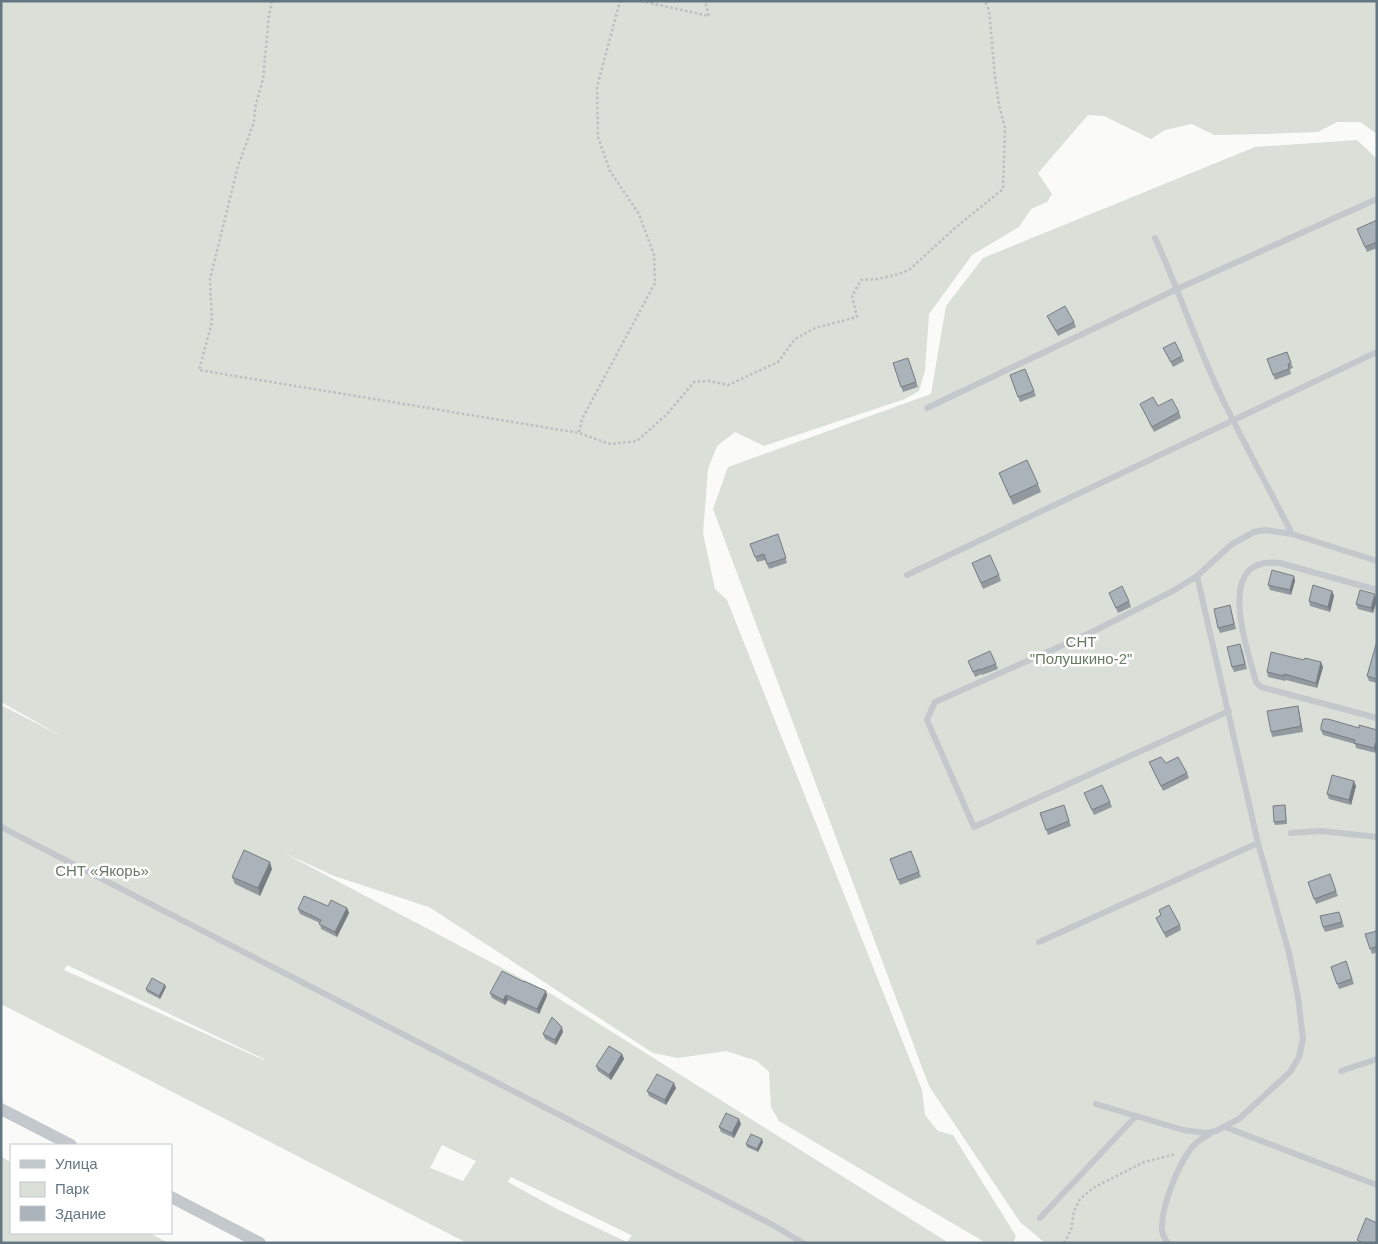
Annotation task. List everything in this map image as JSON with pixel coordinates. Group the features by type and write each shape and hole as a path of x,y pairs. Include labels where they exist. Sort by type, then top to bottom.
{"street":[{"path":"1,1109 69,1144"},
{"path":"172,1198 260,1243"}],"lane":[{"path":"926,408 1177,289 1377,199"},
{"path":"1155,238 1221,396 1292,534"},
{"path":"907,575 1377,352"},
{"path":"1229,711 974,826 927,720 936,702 1090,633 1173,591 1197,576 1220,554 1243,537 1265,530 1292,534 1377,560"},
{"path":"1377,590 1268,561 1259,563 1246,574 1238,598 1241,620 1256,682 1261,687 1377,718"},
{"path":"1168,1243 1162,1231 1163,1218 1174,1180 1189,1150 1200,1139 1238,1120 1290,1072 1302,1049 1298,997 1288,952 1258,843 1197,576"},
{"path":"1,827 804,1243"},
{"path":"1292,833 1321,831 1377,837"},
{"path":"1039,942 1258,843"},
{"path":"1341,1071 1377,1059"},
{"path":"1096,1104 1194,1132 1216,1131"},
{"path":"1040,1218 1136,1116"},
{"path":"1225,1127 1377,1185"}],"path":[{"path":"272,1 263,79 255,108 254,122 238,166 210,279 212,322 199,370 579,433 610,444 637,441 668,414 694,382 709,381 728,385 778,362 795,339 815,328 856,317 852,296 861,280 878,279 909,270 955,228 1003,189 1005,128 999,105 989,10 986,1"},
{"path":"579,433 582,419 655,283 654,255 639,214 610,171 598,137 597,87 620,1"},
{"path":"641,1 710,16 705,1"},
{"path":"1064,1243 1071,1230 1074,1211 1080,1200 1093,1188 1144,1162 1189,1150"}],"green space":[{"name":"СНТ «Якорь»","path":"1,1 1377,1 1377,134 1360,122 1337,122 1318,132 1214,135 1192,124 1165,130 1151,139 1104,116 1088,115 1038,173 1052,194 1047,202 1031,209 1019,227 972,255 929,314 925,371 919,391 905,399 764,446 735,432 717,446 708,469 703,533 715,589 727,600 922,1090 925,1115 938,1131 953,1135 1016,1236 1013,1243 986,1243 779,1121 771,1107 769,1072 757,1061 726,1051 678,1058 653,1053 429,907 334,876 284,853 553,995 949,1243 467,1243 1,1004 1,705 63,737 1,702","holes":["67,965 264,1059 264,1060 64,970","442,1145 476,1161 463,1181 430,1168","511,1177 632,1235 627,1242 557,1209 508,1182"]},
{"name":"СНТ \"Полушкино-2\"","path":"1357,140 1377,159 1377,1243 1045,1243 1020,1222 929,1086 713,509 728,467 931,394 946,306 983,258 1255,147"},
{"path":"1,1157 10,1162 10,1234 151,1234 169,1243 1,1243"}],"building":[{"path":"1377,220 1377,242 1365,247 1357,229"},
{"path":"1065,306 1074,322 1056,331 1047,316"},
{"path":"1175,342 1182,356 1171,362 1163,348"},
{"path":"1287,352 1291,363 1288,364 1289,369 1273,375 1267,359"},
{"path":"908,358 916,382 901,387 893,363"},
{"path":"1025,369 1034,391 1018,397 1010,375"},
{"path":"1153,397 1158,406 1172,399 1179,412 1152,427 1140,404"},
{"path":"1027,460 1038,484 1010,497 999,473"},
{"path":"778,534 786,558 767,564 764,554 755,557 750,544"},
{"path":"990,555 999,575 981,583 972,563"},
{"path":"1272,570 1294,576 1290,590 1268,585"},
{"path":"1313,585 1332,591 1328,607 1309,601"},
{"path":"1122,586 1129,601 1116,608 1109,593"},
{"path":"1360,590 1375,594 1371,608 1356,604"},
{"path":"1230,605 1234,624 1218,628 1214,609"},
{"path":"1377,641 1377,679 1367,676"},
{"path":"1240,644 1245,664 1232,667 1227,647"},
{"path":"990,651 996,664 973,672 968,661"},
{"path":"1271,652 1321,662 1316,683 1284,674 1284,676 1267,672"},
{"path":"1298,706 1301,726 1271,732 1267,711"},
{"path":"1323,719 1359,728 1359,725 1377,730 1377,740 1374,748 1354,743 1355,740 1321,730"},
{"path":"1161,757 1166,763 1178,757 1187,773 1161,786 1149,762"},
{"path":"1332,775 1354,781 1349,800 1327,794"},
{"path":"1102,785 1110,802 1092,810 1084,793"},
{"path":"1064,805 1069,821 1046,830 1040,813"},
{"path":"1285,805 1286,821 1274,822 1273,806"},
{"path":"244,850 270,862 258,888 232,877"},
{"path":"911,851 919,872 898,880 890,859"},
{"path":"1330,874 1336,891 1314,899 1308,882"},
{"path":"304,896 328,906 331,900 347,908 335,932 319,924 321,920 298,909"},
{"path":"1169,905 1180,925 1164,933 1156,918 1161,915 1159,910"},
{"path":"1339,912 1342,922 1323,927 1320,916"},
{"path":"1377,931 1377,946 1370,949 1365,934"},
{"path":"1346,961 1352,979 1337,984 1331,967"},
{"path":"502,971 546,991 537,1009 506,995 503,1000 490,993"},
{"path":"152,978 165,985 159,996 146,989"},
{"path":"552,1017 562,1027 555,1040 543,1034"},
{"path":"609,1046 622,1054 609,1075 596,1066"},
{"path":"657,1074 674,1083 665,1100 647,1091"},
{"path":"726,1113 739,1119 732,1133 719,1127"},
{"path":"751,1134 762,1139 757,1149 746,1144"},
{"path":"1366,1218 1377,1223 1377,1243 1363,1243 1357,1240"}]}
